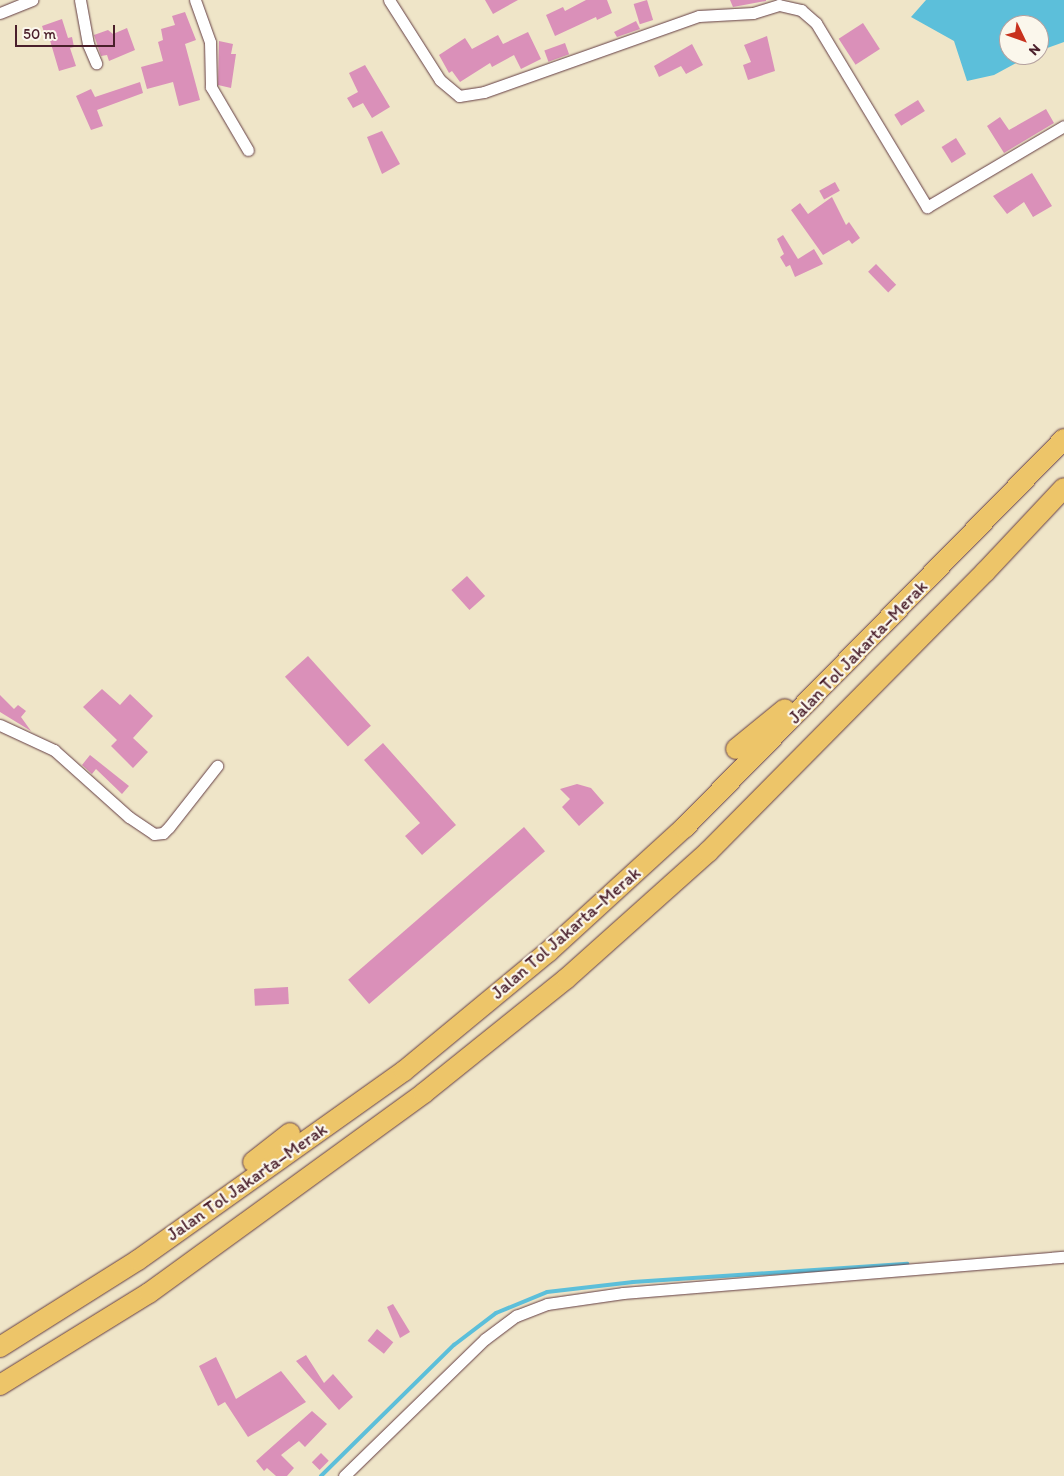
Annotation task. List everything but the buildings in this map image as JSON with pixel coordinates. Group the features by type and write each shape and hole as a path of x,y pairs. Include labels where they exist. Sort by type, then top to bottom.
{"highway":[{"name":"Jalan Tol Jakarta–Merak","path":"0,1347 60,1312 138,1260 404,1071 548,952 684,828 957,551 1064,439"},
{"name":"Jalan Tol Jakarta–Merak","path":"0,1385 150,1293 424,1093 566,979 715,845 985,572 1064,488"},
{"path":"736,749 777,717 957,551"},
{"path":"60,1312 141,1243 290,1133"}],"street":[{"path":"0,13 32,0"},
{"path":"80,0 88,44 96,63"},
{"path":"195,0 210,42 211,88 248,150"},
{"path":"389,0 440,80 459,96 484,92 699,16 753,13 780,5 801,10 816,23 927,207 1064,126"},
{"path":"0,725 54,750 129,817 154,834 163,833 169,827 218,766"},
{"path":"344,1476 485,1339 516,1316 547,1304 623,1293 1064,1257"}],"water":[{"path":"926,0 1064,0 1064,42 1049,47 1049,15 999,15 999,65 1012,65 994,75 967,81 954,41 911,17"}],"waterway":[{"path":"321,1476 454,1345 496,1313 547,1292 633,1282 907,1264"}]}
